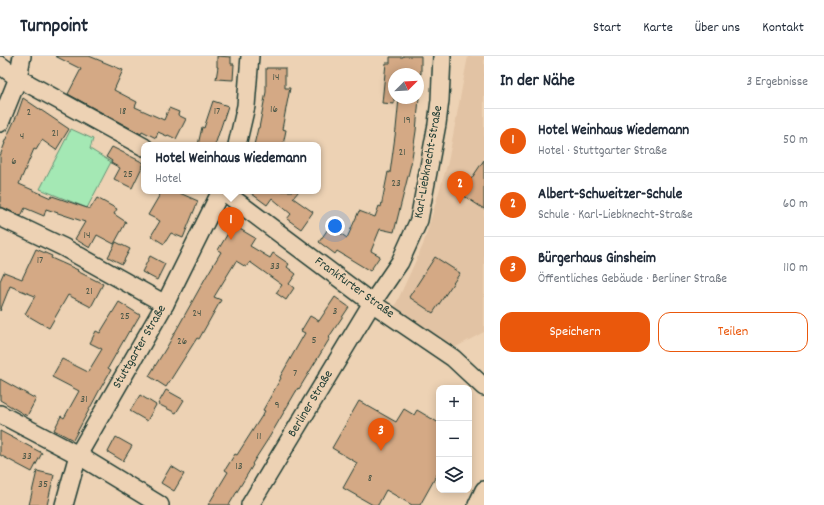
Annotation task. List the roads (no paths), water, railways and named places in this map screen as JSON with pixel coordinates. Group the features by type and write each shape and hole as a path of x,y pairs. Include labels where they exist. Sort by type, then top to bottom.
{"street":[{"path":"0,123 18,78 22,56"},
{"path":"238,142 246,106 250,56"},
{"name":"Karl-Liebknecht-Straße","path":"372,303 400,262 419,220 437,124 442,56"},
{"path":"0,65 18,78 141,145"},
{"name":"Stuttgarter Straße","path":"64,505 78,456 165,304 220,194"},
{"name":"Frankfurter Straße","path":"226,194 372,303 453,358 484,387"},
{"path":"0,217 63,247 165,304"},
{"name":"Berliner Straße","path":"250,505 372,303"},
{"path":"0,414 78,456 160,505"},
{"path":"477,505 484,490"}],"place":[{"name":"Albert-Schweitzer-Schule","path":"460,204"},
{"name":"Hotel Weinhaus Wiedemann","path":"231,240"},
{"name":"Bürgerhaus Ginsheim","path":"381,451"}]}
